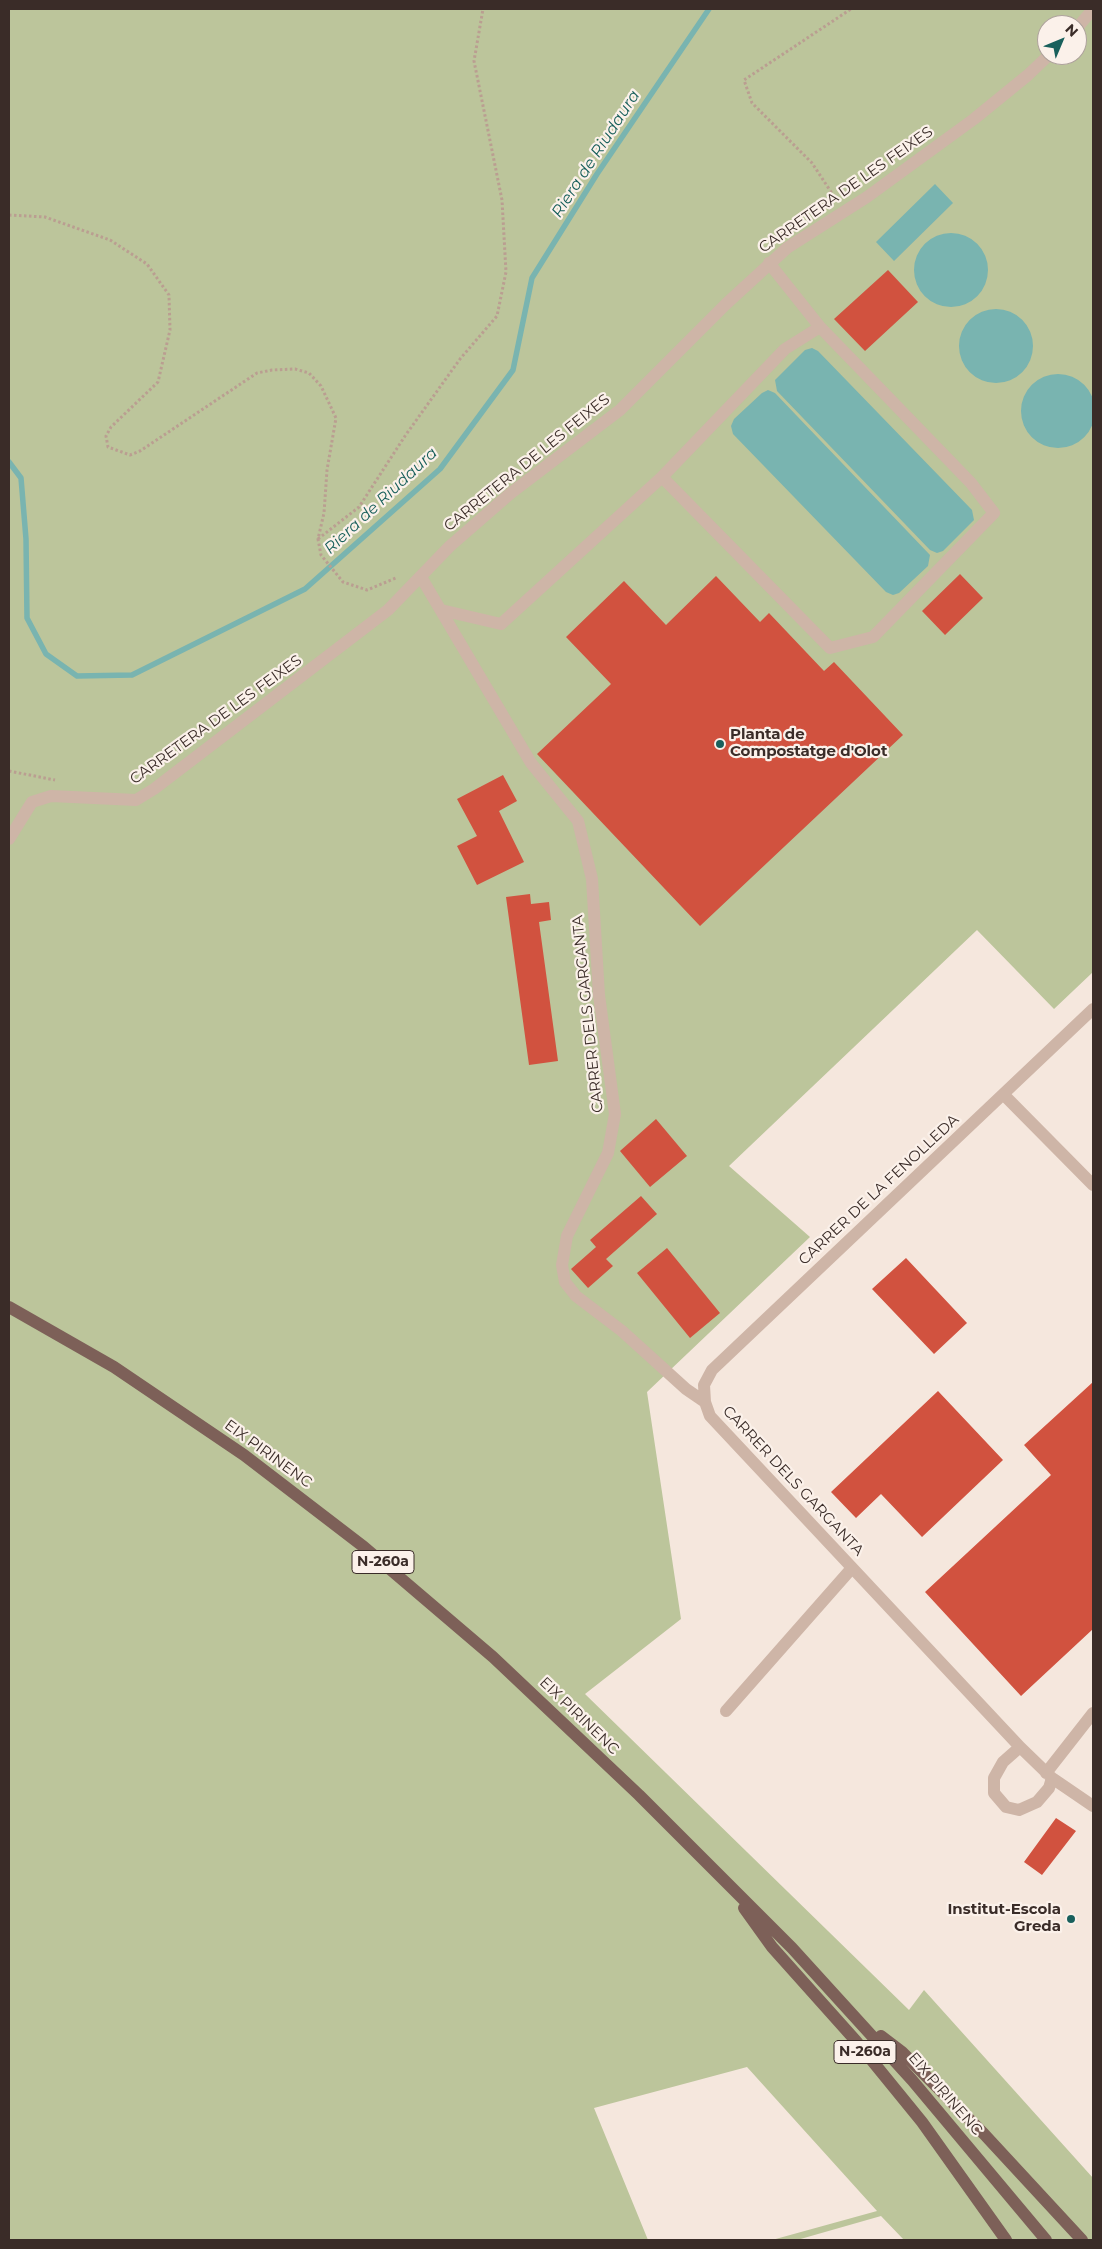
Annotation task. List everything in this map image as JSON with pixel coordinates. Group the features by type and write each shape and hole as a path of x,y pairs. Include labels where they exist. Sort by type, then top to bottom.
{"main road":[{"name":"EIX PIRINENC","path":"9,1308 114,1367 244,1455 337,1526 426,1598 500,1663 715,1870 859,2020 912,2080 1046,2240"},
{"name":"N-260a","path":"715,1870 772,1947 856,2041 922,2122 1006,2240"},
{"name":"N-260a","path":"859,2020 902,2052 984,2134 1082,2240"}],"street":[{"name":"CARRETERA DE LES FEIXES","path":"9,839 32,802 51,796 136,800 154,789 339,650 388,610 450,546 511,493 620,410 769,263 787,248 842,213 974,119 1038,65"},
{"path":"662,477 830,648 873,638 994,513 971,483 820,327 769,263"},
{"path":"441,610 501,624 662,477 785,349 820,327"},
{"name":"CARRER DELS GARGANTA","path":"421,577 530,763 578,821 592,879 599,995 615,1114 608,1153 567,1236 562,1265 565,1282 576,1296 622,1331 686,1389 705,1402 710,1416 1020,1747 1049,1775 1093,1806"},
{"name":"CARRER DE LA FENOLLEDA","path":"705,1402 704,1385 712,1370 1093,1009"},
{"path":"1004,1095 1093,1185"},
{"path":"726,1712 852,1568"},
{"path":"1020,1747 1003,1762 994,1778 994,1793 1006,1807 1020,1810 1037,1802 1049,1788 1049,1775 1093,1713"}],"path":[{"path":"318,539 359,507 405,436 460,359 497,316 506,272 502,200 474,61 483,9"},
{"path":"842,213 833,193 812,163 752,103 744,80 851,9"},
{"path":"9,215 45,217 110,240 148,264 169,295 170,330 158,382 112,427 106,436 108,448 130,455 140,451 257,373 296,369 309,373 321,386 336,418 324,513 318,539 321,555 343,582 367,590 388,583 405,572"}],"green space":[{"path":"9,9 1093,9 1093,972 1054,1009 977,930 729,1166 810,1237 647,1392 681,1619 585,1694 909,2010 924,1990 1093,2178 1093,2240 904,2240 881,2216 797,2240 772,2240 877,2211 747,2067 594,2108 648,2240 9,2240"}],"water":[{"path":"935,184 953,203 894,261 876,242"},
{"path":"951,233 965,236 977,244 985,256 988,270 985,284 977,296 965,304 951,307 937,304 925,296 917,284 914,270 917,256 925,244 937,236"},
{"path":"996,309 1010,312 1022,320 1030,332 1033,346 1030,360 1022,372 1010,380 996,383 982,380 970,372 962,360 959,346 962,332 970,320 982,312"},
{"path":"812,348 818,351 972,510 974,520 943,551 937,553 930,550 777,391 775,380 805,350"},
{"path":"1058,374 1072,377 1084,385 1092,397 1095,411 1092,425 1084,437 1072,445 1058,448 1044,445 1032,437 1024,425 1021,411 1024,397 1032,385 1044,377"},
{"path":"768,390 775,393 930,555 928,566 899,593 893,595 886,592 733,434 731,426 734,419 762,393"}],"building":[{"path":"888,270 918,302 865,351 834,319"},
{"path":"960,574 983,598 945,635 922,611"},
{"name":"Planta de Compostatge d'Olot","path":"716,576 760,622 769,613 824,671 834,662 903,735 700,926 537,754 611,684 566,637 624,581 666,625"},
{"path":"503,775 517,801 499,811 524,862 477,885 457,846 477,836 457,799"},
{"path":"530,894 531,904 549,902 551,920 539,922 558,1061 529,1065 506,897"},
{"path":"656,1119 687,1156 650,1187 620,1151"},
{"path":"641,1196 657,1214 606,1259 613,1266 588,1288 571,1269 596,1247 590,1240"},
{"path":"667,1248 720,1313 690,1338 637,1273"},
{"path":"906,1258 967,1323 934,1354 872,1289"},
{"path":"1093,1382 1093,1629 1021,1696 925,1592 1051,1475 1024,1445"},
{"path":"938,1391 1003,1460 922,1537 881,1494 856,1518 831,1492"},
{"path":"1056,1818 1076,1831 1042,1875 1024,1862"}],"waterway":[{"name":"Riera de Riudaura","path":"9,462 21,478 26,539 27,618 46,654 77,676 132,675 305,589 440,469 513,370 532,278 597,174 709,9"}],"place":[{"name":"Planta de Compostatge d'Olot","path":"720,744"},
{"name":"Institut-Escola Greda","path":"1071,1919"}]}
